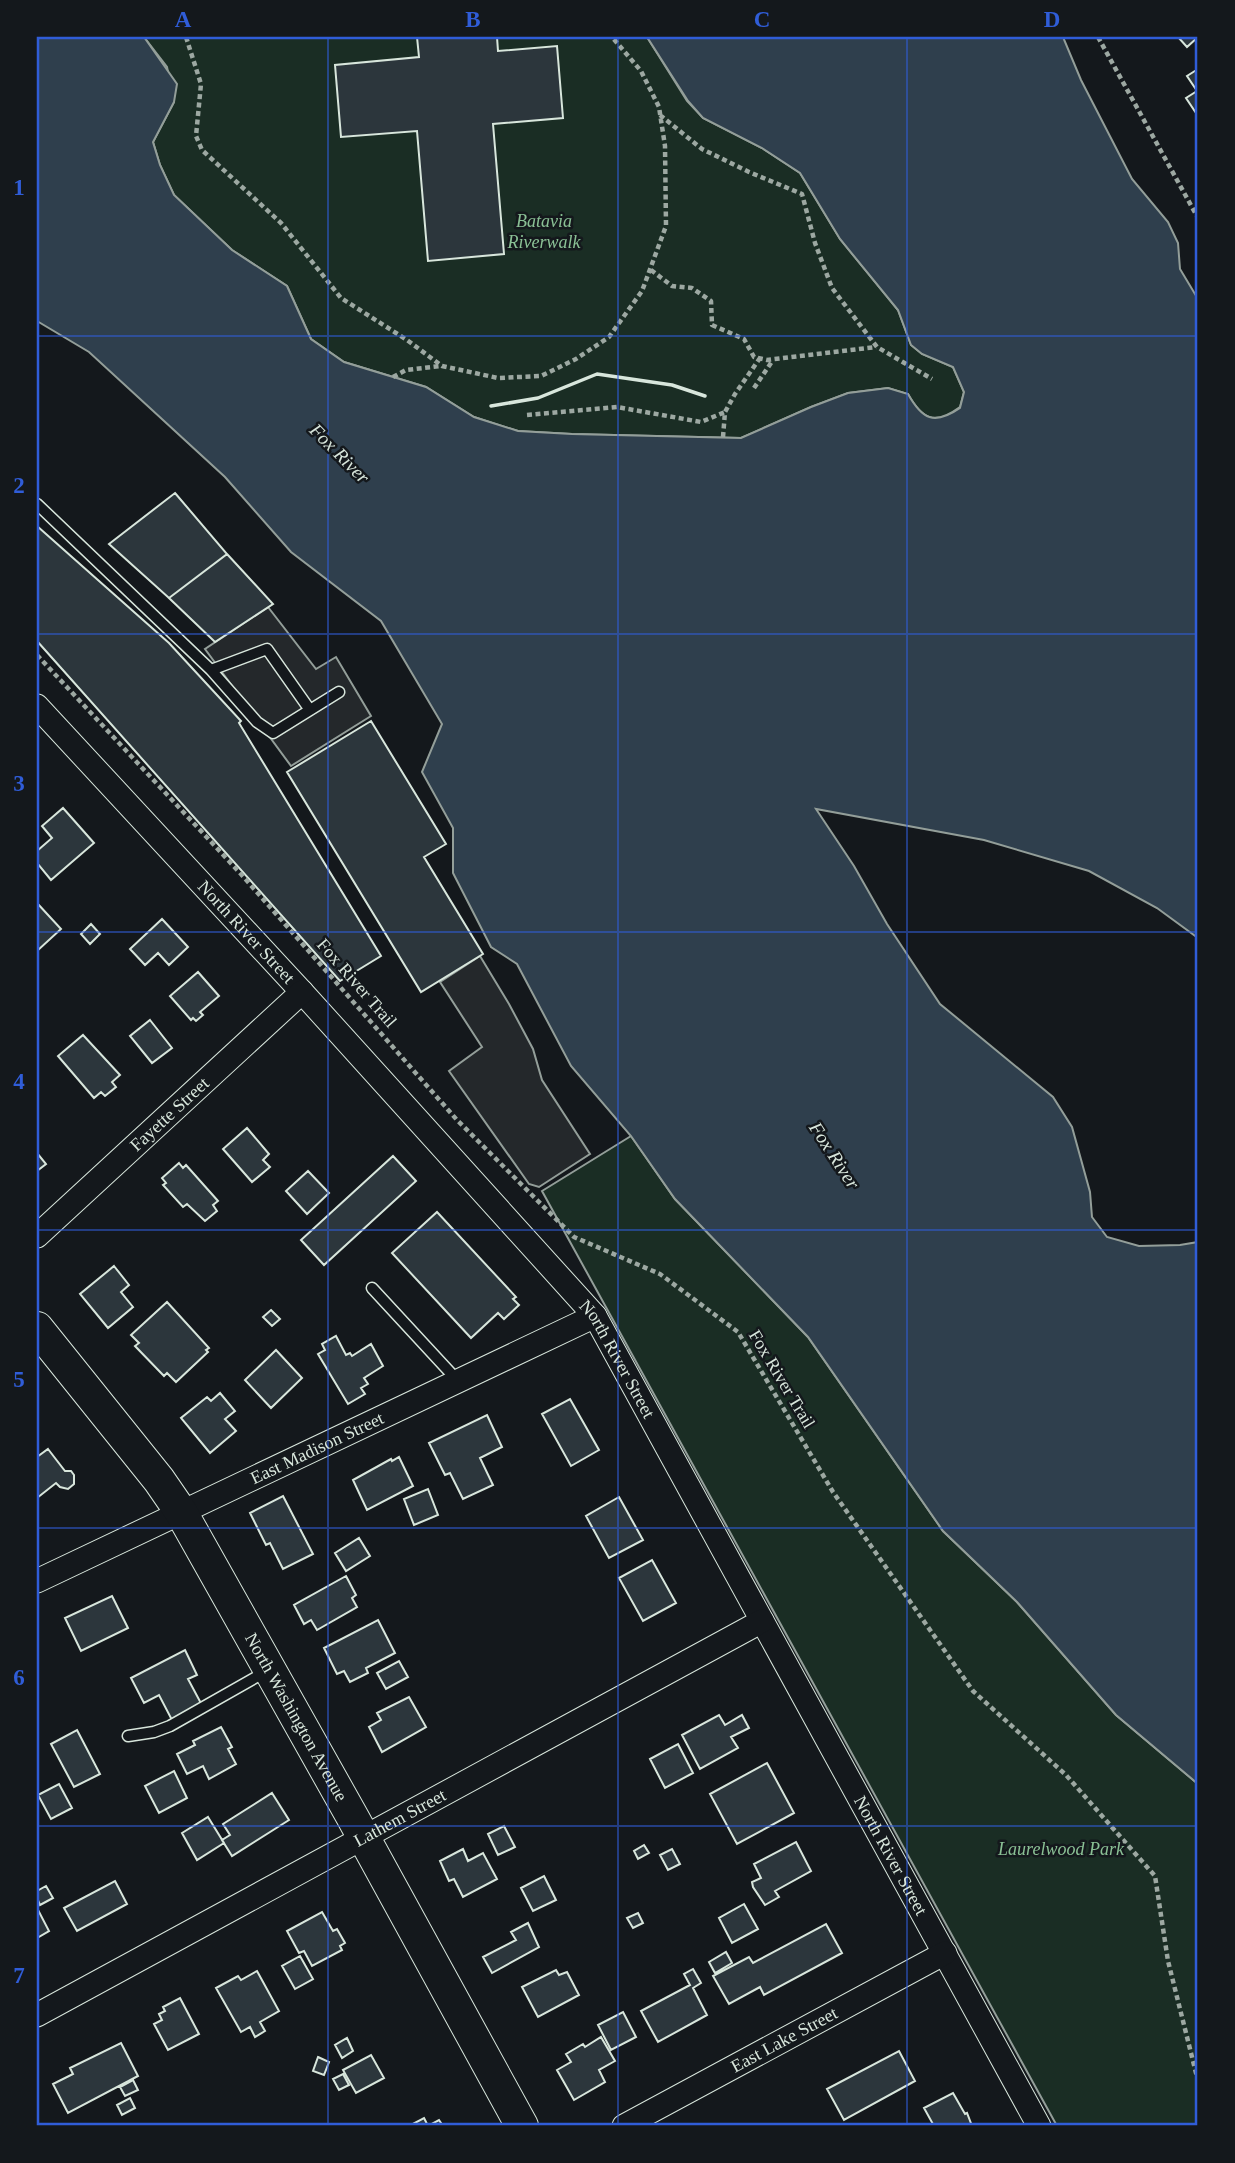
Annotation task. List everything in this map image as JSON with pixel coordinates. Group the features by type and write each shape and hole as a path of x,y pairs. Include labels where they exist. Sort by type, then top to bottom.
{"main road":[{"name":"North Washington Avenue","path":"37,1328 159,1479 181,1512 522,2126"}],"street":[{"name":"North River Street","path":"37,706 303,992 595,1316 1039,2126"},
{"name":"Fayette Street","path":"37,1236 303,992"},
{"name":"East Madison Street","path":"37,1581 595,1316"},
{"name":"Lathem Street","path":"37,2015 762,1621"},
{"name":"East Lake Street","path":"624,2126 945,1953"}],"lane":[{"path":"37,504 211,670 257,722 273,733 339,692"},
{"path":"211,670 267,649 310,710"},
{"path":"372,1288 457,1381"},
{"path":"128,1736 154,1732 170,1726 270,1670"}],"path":[{"path":"186,37 201,84 196,136 202,150 281,223 341,298 442,366"},
{"path":"393,377 406,370 442,366 498,378 541,376 576,359 609,337 642,291 666,226 665,146 659,107 641,71 612,37"},
{"path":"1098,37 1198,218"},
{"path":"660,115 702,149 802,194 815,243 832,288 877,347 932,379"},
{"path":"651,270 672,286 692,288 711,301 712,325 744,339 754,357 774,359 877,347"},
{"path":"723,437 725,412 760,358"},
{"path":"754,387 774,359"},
{"path":"527,415 618,407 701,422 725,412"},
{"name":"Fox River Trail","path":"37,655 241,874 457,1120 574,1237 660,1274 738,1332 833,1492 973,1691 1066,1775 1155,1876 1168,1962 1198,2081"}],"green space":[{"name":"Batavia Riverwalk","path":"144,37 647,37 687,101 703,118 762,148 800,173 840,239 898,310 911,345 922,354 953,367 964,392 960,407 943,416 930,417 918,409 908,394 888,388 848,393 741,438 518,431 474,417 426,387 344,362 311,339 287,286 232,250 174,195 153,142 174,102 167,67"},
{"name":"Laurelwood Park","path":"631,1136 675,1199 808,1337 943,1531 1017,1602 1116,1715 1198,1784 1198,2126 1057,2126 542,1191"}],"shaded area":[{"path":"268,607 316,669 336,657 371,716 291,766 205,649"},
{"path":"480,956 533,1049 542,1080 590,1154 539,1187 529,1184 449,1071 482,1047 440,982"}],"water":[{"name":"Fox River","path":"37,37 144,37 177,84 174,102 153,142 174,195 232,250 287,286 311,339 344,362 426,387 474,417 518,431 741,438 848,393 888,388 908,394 918,409 936,418 960,408 964,392 953,367 922,354 911,345 898,310 840,239 800,173 762,148 703,118 688,101 647,37 1063,37 1081,80 1132,179 1168,222 1178,243 1180,269 1198,299 1198,938 1157,908 1089,871 984,840 816,809 940,1004 1053,1097 1072,1127 1090,1192 1092,1217 1107,1237 1139,1246 1198,1242 1198,1784 1116,1715 1017,1602 943,1531 808,1337 675,1199 631,1136 571,1066 517,964 491,947 453,873 453,828 422,772 442,724 381,621 291,552 225,477 89,352 37,321"}],"building":[{"path":"417,37 497,37 498,51 557,46 563,118 493,124 504,254 428,261 417,131 341,137 335,65 419,57"},
{"path":"1178,37 1198,37 1187,47"},
{"path":"1198,69 1198,116 1186,98 1197,91 1187,76"},
{"path":"175,493 227,554 169,598 109,544"},
{"path":"37,526 169,643 241,721 239,723 381,956 340,981 37,641"},
{"path":"227,554 273,604 215,642 169,598"},
{"path":"371,721 446,844 424,857 483,954 421,992 287,772"},
{"path":"63,808 94,843 51,880 37,863 37,851 52,838 42,826"},
{"path":"37,903 61,929 37,951"},
{"path":"162,919 188,947 169,965 158,953 145,965 130,949"},
{"path":"91,924 100,934 90,944 81,934"},
{"path":"198,972 219,996 200,1012 203,1015 196,1021 193,1018 191,1020 170,996"},
{"path":"150,1020 172,1048 152,1063 130,1036"},
{"path":"83,1035 120,1075 112,1082 116,1087 105,1096 101,1092 94,1098 58,1056"},
{"path":"247,1128 269,1154 263,1160 270,1167 252,1182 223,1149"},
{"path":"37,1153 46,1164 37,1171"},
{"path":"393,1156 416,1181 324,1265 301,1240"},
{"path":"179,1163 183,1168 186,1165 218,1201 213,1205 217,1211 205,1221 187,1204 183,1207 163,1185 166,1183 162,1178"},
{"path":"308,1171 329,1193 307,1214 286,1191"},
{"path":"437,1212 516,1297 513,1299 519,1305 504,1319 498,1313 471,1338 392,1253"},
{"path":"114,1266 129,1285 121,1292 133,1307 108,1328 80,1294"},
{"path":"167,1302 209,1348 176,1382 167,1373 164,1376 135,1346 139,1343 131,1335"},
{"path":"271,1310 280,1319 272,1326 263,1317"},
{"path":"336,1336 346,1355 350,1353 352,1356 371,1344 383,1366 364,1378 368,1384 361,1388 365,1394 348,1404 318,1354 325,1350 322,1344"},
{"path":"276,1350 302,1378 271,1408 245,1380"},
{"path":"220,1393 235,1411 225,1419 236,1431 210,1453 181,1418 207,1397 211,1401"},
{"path":"570,1399 599,1450 571,1466 542,1414"},
{"path":"487,1415 502,1447 480,1458 493,1485 463,1499 450,1473 445,1475 429,1443"},
{"path":"48,1449 65,1471 71,1471 74,1475 74,1484 68,1489 56,1483 37,1498 37,1457"},
{"path":"399,1457 413,1486 367,1510 353,1480"},
{"path":"428,1489 438,1515 414,1525 404,1499"},
{"path":"283,1496 313,1554 283,1569 270,1543 266,1545 250,1513"},
{"path":"619,1497 643,1540 609,1558 586,1516"},
{"path":"359,1538 370,1556 346,1571 335,1553"},
{"path":"652,1560 676,1603 643,1621 619,1578"},
{"path":"346,1576 356,1595 352,1598 357,1607 317,1630 311,1620 304,1624 294,1605"},
{"path":"112,1596 128,1628 81,1651 65,1618"},
{"path":"378,1620 395,1653 366,1668 368,1673 350,1682 344,1671 337,1674 324,1648"},
{"path":"185,1650 197,1675 188,1679 203,1707 173,1722 159,1695 144,1703 131,1678"},
{"path":"399,1661 408,1677 386,1689 377,1673"},
{"path":"409,1697 426,1727 382,1752 369,1727 381,1720 377,1713"},
{"path":"719,1715 725,1725 742,1715 749,1728 731,1737 738,1748 700,1769 682,1735"},
{"path":"221,1727 232,1747 228,1749 236,1764 209,1779 203,1766 187,1774 177,1754 195,1745 193,1741"},
{"path":"77,1730 100,1774 74,1787 51,1744"},
{"path":"678,1744 693,1773 665,1788 650,1759"},
{"path":"767,1763 794,1813 737,1844 710,1794"},
{"path":"174,1771 187,1798 159,1813 145,1786"},
{"path":"59,1784 72,1808 51,1819 38,1795"},
{"path":"272,1793 289,1820 232,1856 222,1840 230,1835 223,1824"},
{"path":"208,1817 224,1843 197,1860 182,1833"},
{"path":"504,1826 515,1847 498,1855 488,1834"},
{"path":"796,1842 811,1871 775,1891 779,1897 765,1905 753,1887 752,1882 761,1878 754,1864"},
{"path":"644,1845 649,1853 638,1859 634,1851"},
{"path":"463,1849 468,1861 483,1853 497,1879 463,1897 454,1879 449,1881 440,1861"},
{"path":"672,1849 680,1864 668,1870 660,1855"},
{"path":"544,1876 556,1900 533,1911 521,1888"},
{"path":"115,1881 127,1904 77,1931 64,1908"},
{"path":"46,1886 53,1898 40,1905 37,1891"},
{"path":"744,1904 758,1929 732,1943 719,1918"},
{"path":"37,1908 49,1931 37,1938"},
{"path":"322,1912 333,1931 337,1929 345,1943 340,1946 342,1950 312,1966 304,1951 299,1953 287,1931"},
{"path":"638,1913 643,1923 633,1928 627,1918"},
{"path":"528,1923 539,1947 492,1973 483,1957 516,1940 511,1932"},
{"path":"826,1924 842,1953 764,1995 760,1987 729,2004 713,1976 749,1957 753,1963"},
{"path":"726,1952 732,1963 715,1973 709,1962"},
{"path":"300,1956 313,1979 295,1989 282,1966"},
{"path":"693,1969 701,1983 693,1988 707,2015 658,2042 641,2011 690,1985 684,1974"},
{"path":"556,1970 559,1975 567,1972 579,1995 538,2017 522,1987"},
{"path":"257,1971 279,2011 260,2022 265,2031 255,2037 250,2027 241,2032 216,1988 238,1976 241,1980"},
{"path":"180,1998 199,2034 168,2050 154,2024 162,2020 159,2014 165,2011 163,2007"},
{"path":"623,2012 636,2037 611,2050 598,2025"},
{"path":"601,2037 615,2061 599,2070 605,2082 574,2100 557,2070 571,2062 566,2054"},
{"path":"347,2038 353,2051 342,2058 335,2045"},
{"path":"121,2043 138,2076 68,2113 53,2084 73,2074 70,2068"},
{"path":"899,2051 915,2081 844,2120 827,2089"},
{"path":"371,2055 384,2078 356,2093 343,2070"},
{"path":"318,2057 329,2062 324,2075 313,2071"},
{"path":"343,2074 349,2085 339,2090 333,2079"},
{"path":"133,2080 138,2090 125,2096 120,2087"},
{"path":"953,2093 965,2114 967,2113 972,2126 934,2126 924,2108"},
{"path":"130,2098 135,2108 122,2115 117,2105"},
{"path":"424,2118 428,2126 409,2126"},
{"path":"439,2120 443,2126 428,2126"}],"wall":[{"path":"491,406 538,398 597,374 672,385 705,396"}]}
